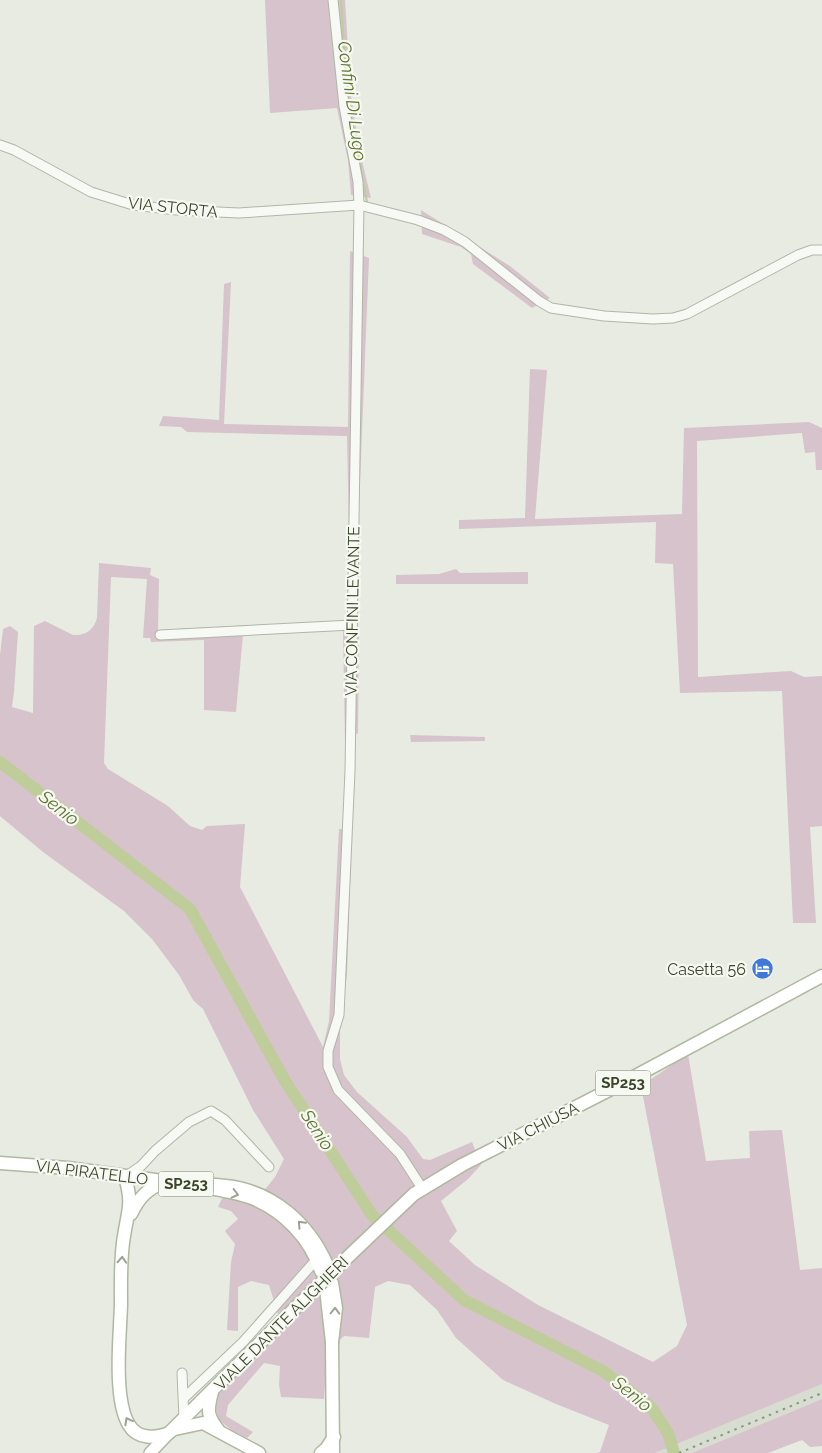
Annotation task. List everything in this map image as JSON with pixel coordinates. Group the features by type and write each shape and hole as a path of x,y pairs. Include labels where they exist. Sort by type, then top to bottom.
{"main road":[{"name":"VIA CHIUSA","path":"418,1191 462,1165 615,1087 822,976"},
{"name":"VIA PIRATELLO","path":"0,1163 68,1168 184,1184 228,1186 249,1191 267,1199 298,1220 317,1245 321,1265"},
{"name":"SP253","path":"125,1177 130,1202 124,1236 120,1394 124,1415 129,1426 134,1432 156,1438 203,1423 256,1451 269,1453"},
{"name":"SP253","path":"127,1221 138,1200 148,1190 164,1181"},
{"name":"VIALE DANTE ALIGHIERI","path":"171,1432 286,1317 418,1191"},
{"path":"329,1286 332,1342 333,1453"},
{"path":"213,1390 208,1408 211,1420 218,1431"},
{"path":"321,1453 334,1437"}],"street":[{"name":"VIA CONFINI LEVANTE","path":"333,0 344,106 358,182 359,205 349,790 338,1015 328,1051 328,1067 338,1090 400,1154 418,1191"},
{"name":"VIA STORTA","path":"0,145 14,150 91,192 133,205 176,210 239,213 359,205 418,220 444,230 465,242 550,308 604,316 653,319 672,318 687,314 798,255 812,250 822,250"},
{"path":"160,635 352,625"},
{"path":"125,1177 141,1166 155,1151 189,1122 211,1111 226,1120 269,1167"},
{"path":"184,1398 321,1265"},
{"path":"182,1373 184,1419"},
{"name":"VIALE DANTE ALIGHIERI","path":"150,1453 171,1432"}],"shaded area":[{"path":"265,0 345,0 351,96 360,153 371,198 351,195 348,160 337,108 270,113"},
{"path":"421,210 510,266 550,298 532,308 473,264 471,254 461,247 422,234"},
{"path":"350,251 369,258 358,532 349,530 347,436 187,432 181,427 159,426 163,416 219,420 224,284 231,282 224,424 348,427"},
{"path":"530,369 547,370 535,519 682,514 684,428 809,422 822,428 822,470 816,470 815,452 805,453 802,433 697,441 698,677 791,671 804,677 822,676 822,826 810,827 816,923 793,923 782,691 680,693 673,564 655,563 656,522 459,529 459,520 525,518"},
{"path":"99,563 151,568 150,575 159,579 158,630 254,625 254,633 243,634 236,712 204,710 204,640 151,642 150,638 143,638 147,579 111,577 104,763 108,769 168,806 190,826 202,830 207,826 245,824 240,887 323,1047 329,1021 339,829 352,830 347,975 340,1022 340,1059 344,1075 357,1092 407,1137 423,1159 430,1160 472,1142 481,1165 468,1179 441,1201 457,1231 449,1241 475,1265 538,1305 653,1362 677,1346 687,1325 641,1086 688,1054 706,1161 750,1158 749,1131 782,1130 800,1270 822,1268 822,1384 655,1453 597,1453 600,1452 609,1425 503,1380 456,1338 437,1310 410,1285 388,1281 375,1287 369,1338 344,1336 327,1353 324,1399 281,1397 279,1385 280,1366 264,1363 228,1405 226,1416 253,1432 247,1438 233,1431 219,1420 216,1409 219,1394 246,1367 278,1314 269,1285 251,1281 238,1287 238,1331 227,1330 231,1262 235,1244 225,1231 238,1219 231,1211 218,1207 223,1196 263,1192 275,1177 284,1159 253,1110 203,1009 193,1000 179,975 152,939 124,911 43,852 0,816 0,655 3,629 10,626 18,632 12,707 33,713 34,626 45,621 73,635 86,633 92,628 97,618"},
{"path":"456,569 460,573 528,572 528,584 396,584 396,575 439,574"},
{"path":"343,631 359,632 358,733 345,741"},
{"path":"410,735 485,737 485,741 411,742"},
{"path":"822,1384 822,1399 692,1453 655,1453"},
{"path":"822,1399 822,1446 810,1447 802,1440 768,1453 692,1453"}],"waterway":[{"name":"Confini Di Lugo","path":"341,0 351,118 367,202"},
{"name":"Senio","path":"0,762 190,909 285,1081 372,1215 464,1300 603,1371 651,1407 668,1433 674,1453"}],"railway":[{"path":"679,1453 822,1393"}],"place":[{"name":"Casetta 56","path":"762,969"}]}
